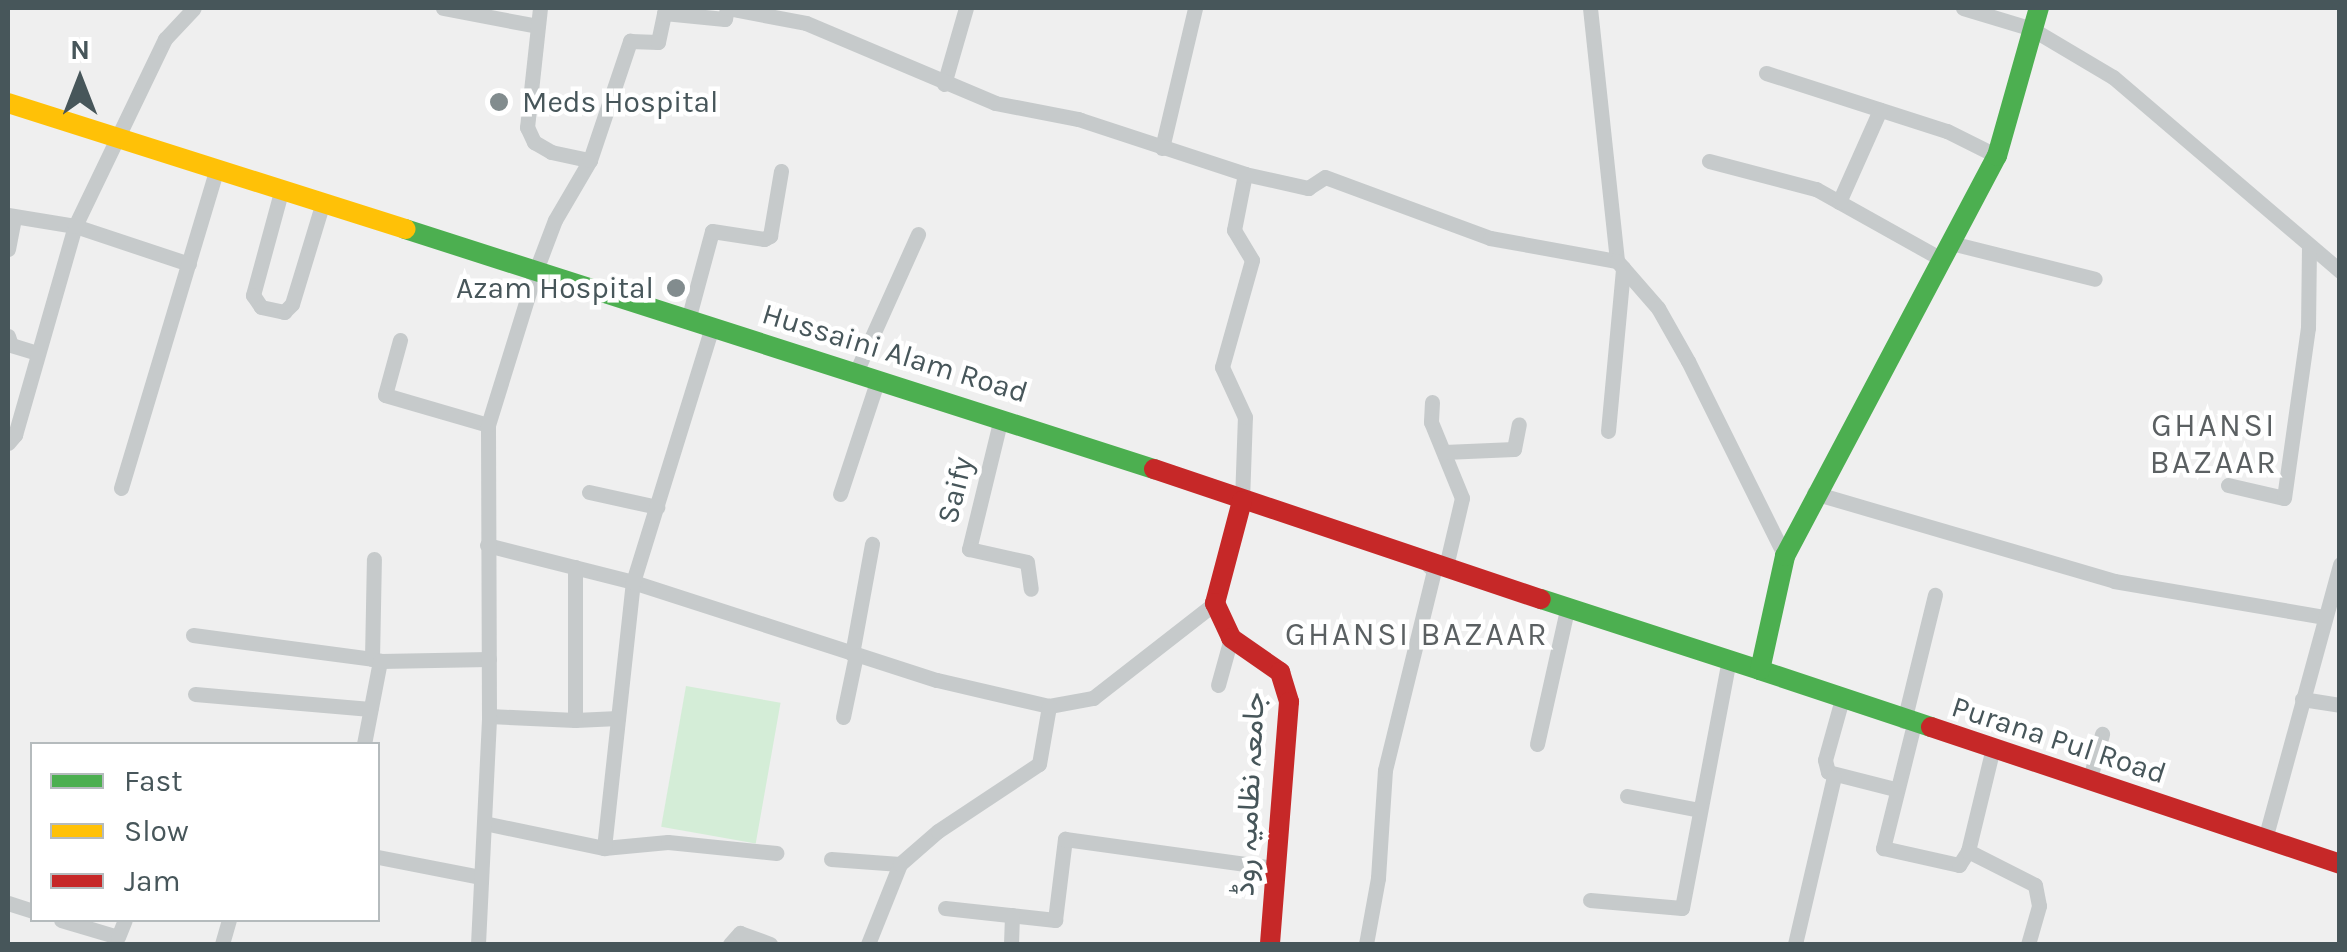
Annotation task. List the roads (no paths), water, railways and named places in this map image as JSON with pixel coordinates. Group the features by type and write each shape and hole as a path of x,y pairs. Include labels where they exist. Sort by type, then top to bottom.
{"main road":[{"path":"1760,670 1784,556 1996,156 2040,8"},
{"name":"Hussaini Alam Road","path":"8,102 216,172 857,370 1760,670"},
{"path":"1231,638 1216,603 1242,501"},
{"name":"جامعہ نظامیہ روڈ","path":"1231,638 1280,672 1289,690 1270,944"},
{"name":"Purana Pul Road","path":"1760,670 2340,864"}],"street":[{"path":"8,443 15,435 75,226 165,38 194,8"},
{"path":"443,8 537,26"},
{"path":"540,8 528,127 534,142 551,152 590,160"},
{"path":"478,944 489,716 488,425 536,270 556,220 590,160 630,41 658,42 664,12 725,19 727,8 809,15 944,84 995,102 1078,119 1245,174 1308,188 1326,177 1490,238 1620,264 1658,308 1688,361 1784,556"},
{"path":"944,84 966,8"},
{"path":"1162,148 1195,8"},
{"path":"1590,8 1620,264 1608,431"},
{"path":"1963,8 2032,29 2113,76 2340,272"},
{"path":"1766,73 1947,131 1996,156"},
{"path":"1839,202 1880,110"},
{"path":"1709,161 1816,189 1947,251 2095,278"},
{"path":"688,320 712,231 770,236 782,171"},
{"path":"121,488 216,172"},
{"path":"1242,501 1245,417 1222,368 1252,260 1234,230 1245,174"},
{"path":"281,192 254,296 261,306 284,312 292,304 322,204"},
{"path":"8,250 11,216 75,226 189,264"},
{"path":"857,370 918,234"},
{"path":"2228,485 2284,498 2308,328 2309,246"},
{"path":"604,848 633,582 712,327"},
{"path":"8,336 11,346 36,353"},
{"path":"400,340 385,395 488,425"},
{"path":"840,494 878,379"},
{"path":"1432,402 1431,422 1462,498 1446,566"},
{"name":"Saify","path":"1001,418 969,549 1027,562 1031,589"},
{"path":"1444,452 1514,449 1519,424"},
{"path":"589,492 658,507"},
{"path":"1814,493 2114,581 2326,617"},
{"path":"844,717 872,544"},
{"path":"487,545 633,582 937,680 1049,706 1093,698 1216,603"},
{"path":"1366,944 1378,878 1386,770 1434,571 1420,556"},
{"path":"364,742 376,660 374,558"},
{"path":"2266,839 2340,564"},
{"path":"575,720 576,567"},
{"path":"1935,595 1883,848 1959,866 1968,852 1993,748"},
{"path":"1537,744 1568,605"},
{"path":"193,636 376,660 489,659"},
{"path":"1218,684 1231,638"},
{"path":"1590,900 1682,908 1729,660"},
{"path":"196,694 370,709"},
{"path":"1842,699 1825,760 1828,772 1895,789"},
{"path":"2302,700 2340,705"},
{"path":"868,944 900,864 938,831 1040,764 1049,706"},
{"path":"489,716 618,718"},
{"path":"2089,782 2102,734"},
{"path":"1795,944 1834,776"},
{"path":"1627,796 1700,810"},
{"path":"484,823 604,848 668,842 776,854"},
{"path":"945,908 1055,920 1065,839 1275,868"},
{"path":"1968,852 2035,885 2039,906 2028,944"},
{"path":"380,857 482,876"},
{"path":"831,859 900,864"},
{"path":"1011,944 1012,916"},
{"path":"67,922 117,941"},
{"path":"730,944 740,933 770,944"}],"place":[{"name":"Meds Hospital","path":"499,102"},
{"name":"Azam Hospital","path":"676,288"}],"district":[{"name":"GHANSI BAZAAR","path":"2214,446"},
{"name":"GHANSI BAZAAR","path":"1417,635"}]}
